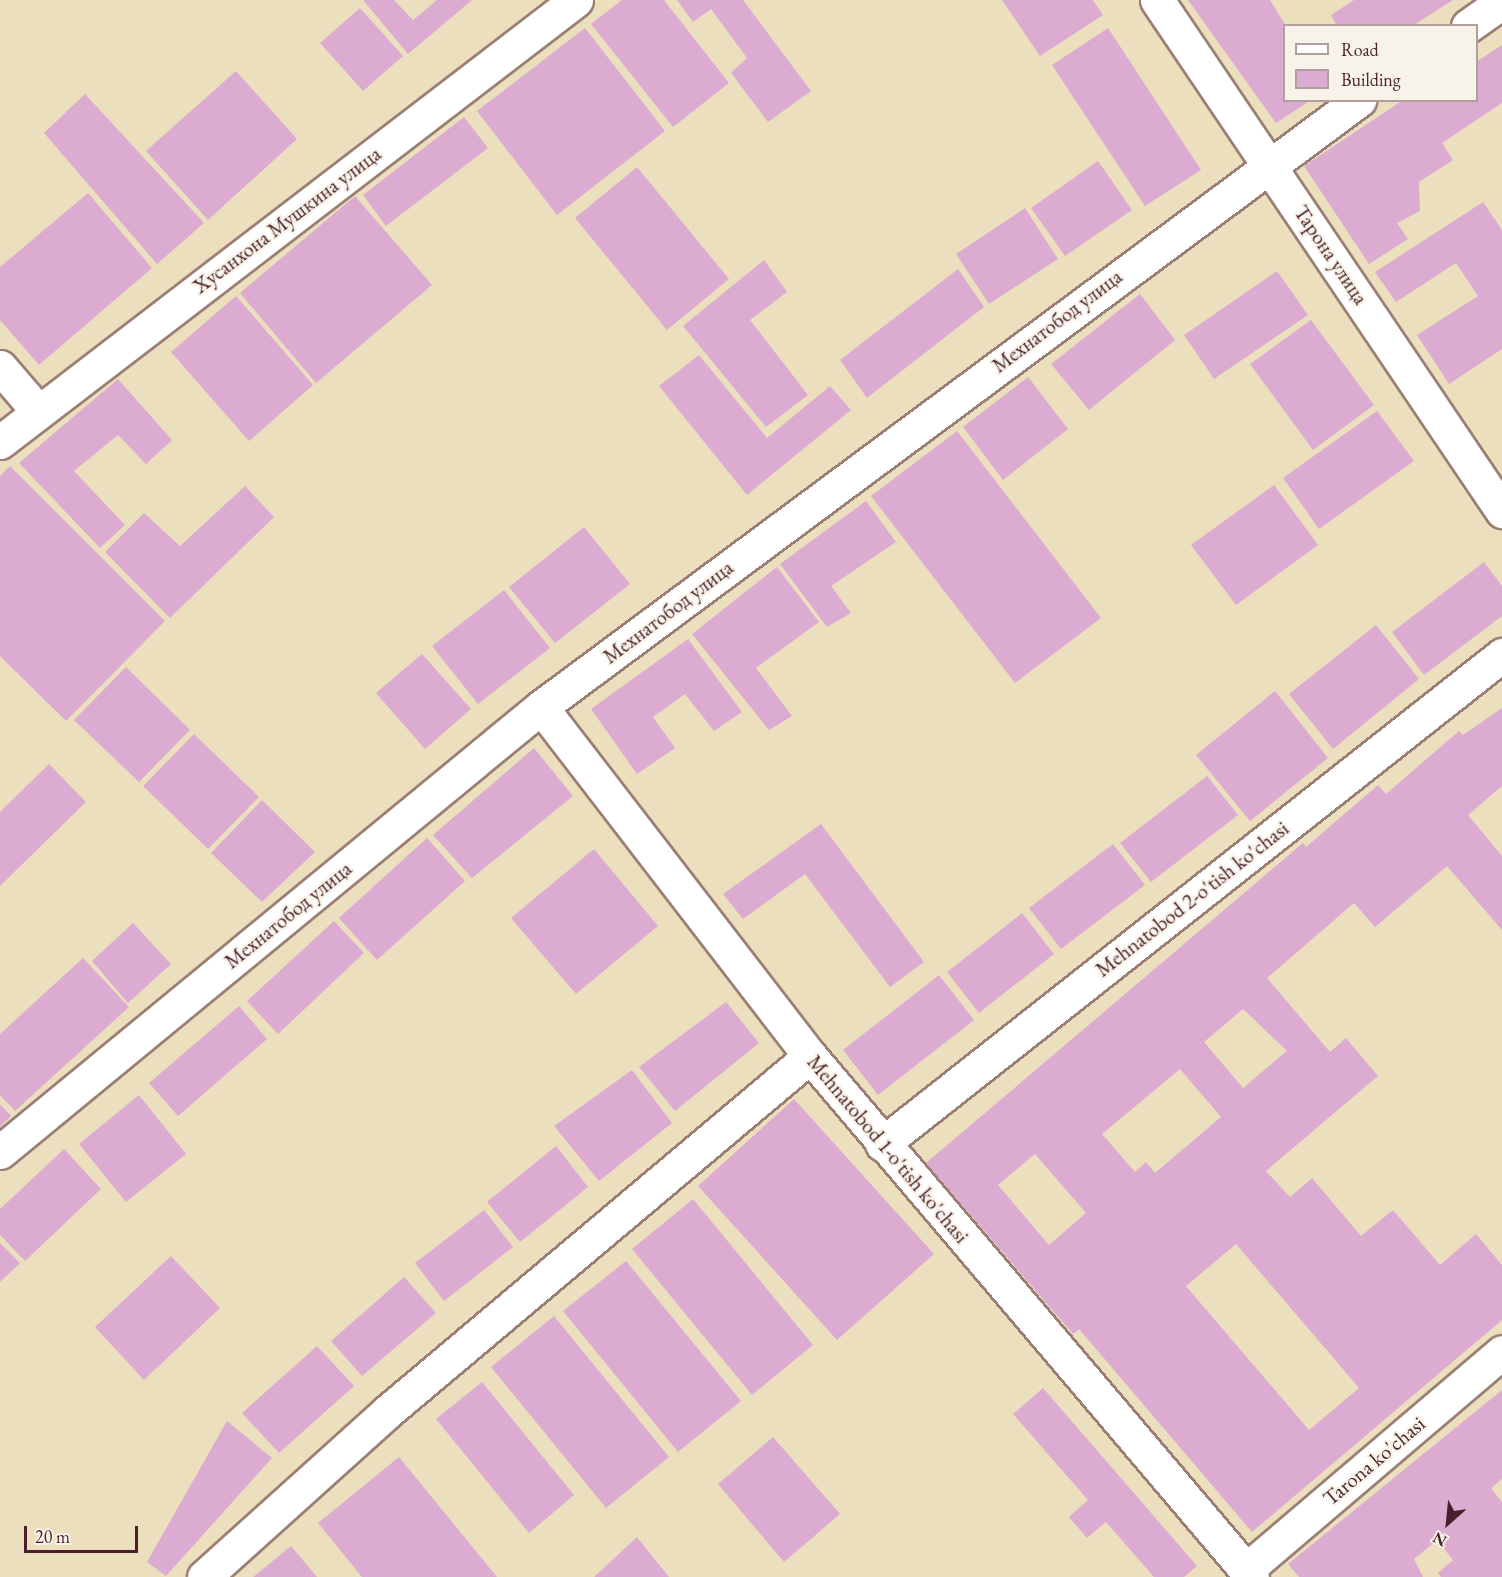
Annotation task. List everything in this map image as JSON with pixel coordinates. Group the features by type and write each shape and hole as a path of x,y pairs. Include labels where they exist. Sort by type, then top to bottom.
{"street":[{"name":"Хусанхона Мушкина улица","path":"0,442 37,410 576,0"},
{"name":"Тарона улица","path":"1156,0 1269,162 1502,511"},
{"path":"1471,24 1502,2"},
{"name":"Мехнатобод улица","path":"0,1152 541,707 1269,162 1356,102"},
{"path":"0,367 37,410"},
{"name":"Mehnatobod 2-o'tish ko'chasi","path":"882,1144 1502,655"},
{"name":"Mehnatobod 1-o'tish ko'chasi","path":"541,707 810,1056 882,1144 1249,1574"},
{"path":"204,1577 387,1412 810,1056"},
{"name":"Tarona ko'chasi","path":"1249,1574 1502,1352"}],"building":[{"path":"363,0 394,0 413,20 437,0 472,0 408,54"},
{"path":"622,0 664,0 729,83 673,127 591,24"},
{"path":"677,0 743,0 811,91 768,122 731,73 747,58 711,9 693,22"},
{"path":"1002,0 1093,0 1103,15 1040,56"},
{"path":"1188,0 1270,0 1285,24 1283,102 1308,102 1276,123"},
{"path":"1354,0 1453,0 1415,24 1336,24 1331,15"},
{"path":"360,8 403,56 363,91 320,43"},
{"path":"585,28 665,131 557,215 477,111"},
{"path":"1108,28 1201,170 1145,206 1052,65"},
{"path":"1502,45 1502,103 1442,143 1453,160 1419,182 1420,211 1397,223 1408,239 1369,264 1304,166 1400,102 1478,102 1478,61"},
{"path":"236,71 297,139 208,220 146,151"},
{"path":"85,94 204,223 157,264 44,133"},
{"path":"464,117 488,148 386,226 363,195"},
{"path":"1098,161 1132,210 1065,256 1031,208"},
{"path":"637,167 729,279 667,330 575,218"},
{"path":"88,193 152,268 39,365 0,320 0,267"},
{"path":"355,196 432,285 316,383 240,293"},
{"path":"1483,202 1502,230 1502,349 1449,384 1417,335 1478,296 1456,263 1396,302 1375,272"},
{"path":"1025,208 1058,259 989,304 956,254"},
{"path":"764,260 787,292 750,320 808,395 766,427 683,326"},
{"path":"958,269 984,307 867,398 840,360"},
{"path":"1277,271 1308,315 1214,379 1184,335"},
{"path":"1140,294 1175,340 1089,410 1051,364"},
{"path":"236,296 313,385 249,441 171,352"},
{"path":"1311,320 1374,405 1313,450 1250,364"},
{"path":"699,355 767,438 830,386 851,410 747,495 659,386"},
{"path":"1028,377 1068,429 1003,480 963,427"},
{"path":"118,379 172,440 146,464 118,435 74,471 125,525 100,548 19,463"},
{"path":"1377,411 1414,461 1319,529 1283,478"},
{"path":"957,431 1101,618 1015,683 871,496"},
{"path":"10,466 165,621 66,721 0,656 0,476"},
{"path":"1274,485 1318,545 1236,605 1191,545"},
{"path":"245,486 274,517 170,618 105,552 144,513 180,546"},
{"path":"866,501 896,542 831,586 851,613 827,627 780,564"},
{"path":"584,527 630,584 555,643 509,587"},
{"path":"1484,562 1502,586 1502,616 1424,675 1392,632"},
{"path":"777,567 819,622 756,668 792,716 769,730 692,634"},
{"path":"504,590 550,648 478,704 432,646"},
{"path":"1376,625 1419,679 1333,749 1289,694"},
{"path":"688,639 742,712 714,731 685,694 653,717 675,748 637,774 591,709"},
{"path":"422,654 471,709 425,749 376,693"},
{"path":"126,667 190,730 139,782 74,720"},
{"path":"1275,691 1328,758 1250,821 1196,755"},
{"path":"1502,708 1502,786 1468,815 1502,856 1502,930 1447,866 1375,927 1354,903 1267,978 1330,1052 1346,1038 1378,1076 1266,1171 1290,1197 1312,1178 1361,1236 1393,1210 1440,1265 1476,1234 1502,1265 1502,1320 1252,1532 1079,1329 1073,1334 926,1163 1303,843 1306,847 1378,785 1386,794 1459,731 1463,735","holes":["1243,1009 1287,1051 1243,1088 1204,1042","1180,1069 1221,1117 1155,1173 1146,1162 1135,1172 1102,1134","1035,1154 1086,1213 1049,1245 998,1185","1236,1244 1359,1388 1309,1430 1186,1286"]},
{"path":"194,734 259,797 208,849 143,786"},
{"path":"534,748 573,796 472,878 433,835"},
{"path":"49,764 86,802 0,886 0,812"},
{"path":"1207,776 1238,815 1151,882 1120,843"},
{"path":"262,800 315,852 262,902 211,853"},
{"path":"821,824 924,962 890,987 805,874 743,919 723,894"},
{"path":"427,838 465,881 377,960 339,918"},
{"path":"1113,844 1145,885 1061,949 1029,908"},
{"path":"594,849 658,926 576,994 511,918"},
{"path":"1022,913 1054,954 979,1013 947,972"},
{"path":"334,921 364,953 278,1034 247,1001"},
{"path":"133,923 171,964 128,1003 92,961"},
{"path":"83,958 129,1007 15,1111 0,1095 0,1034"},
{"path":"939,975 974,1020 878,1095 843,1050"},
{"path":"726,1002 759,1043 675,1111 639,1067"},
{"path":"239,1006 267,1039 178,1116 149,1083"},
{"path":"632,1070 672,1123 599,1181 554,1126"},
{"path":"139,1095 186,1154 126,1202 79,1144"},
{"path":"794,1099 934,1254 837,1340 698,1186"},
{"path":"0,1104 11,1116 0,1127"},
{"path":"556,1146 588,1187 520,1242 487,1202"},
{"path":"64,1149 101,1189 25,1261 0,1235 0,1209"},
{"path":"693,1199 813,1345 752,1395 632,1249"},
{"path":"484,1210 513,1247 444,1301 415,1263"},
{"path":"0,1243 20,1263 0,1282"},
{"path":"171,1256 220,1308 144,1380 95,1327"},
{"path":"626,1261 741,1401 678,1452 563,1311"},
{"path":"404,1277 436,1313 362,1376 331,1341"},
{"path":"554,1316 669,1457 606,1508 491,1367"},
{"path":"317,1346 354,1386 279,1453 242,1413"},
{"path":"482,1382 574,1495 529,1533 436,1419"},
{"path":"1043,1388 1197,1566 1184,1577 1154,1577 1106,1522 1087,1538 1069,1517 1088,1500 1013,1414"},
{"path":"1502,1390 1502,1479 1491,1488 1502,1502 1502,1577 1441,1577 1438,1573 1453,1560 1437,1540 1414,1559 1423,1577 1299,1577 1288,1564"},
{"path":"227,1421 272,1458 166,1576 147,1562"},
{"path":"773,1437 840,1514 784,1562 718,1484"},
{"path":"399,1457 497,1577 362,1577 318,1523"},
{"path":"637,1537 669,1577 594,1577"},
{"path":"291,1546 317,1577 253,1577"}]}
